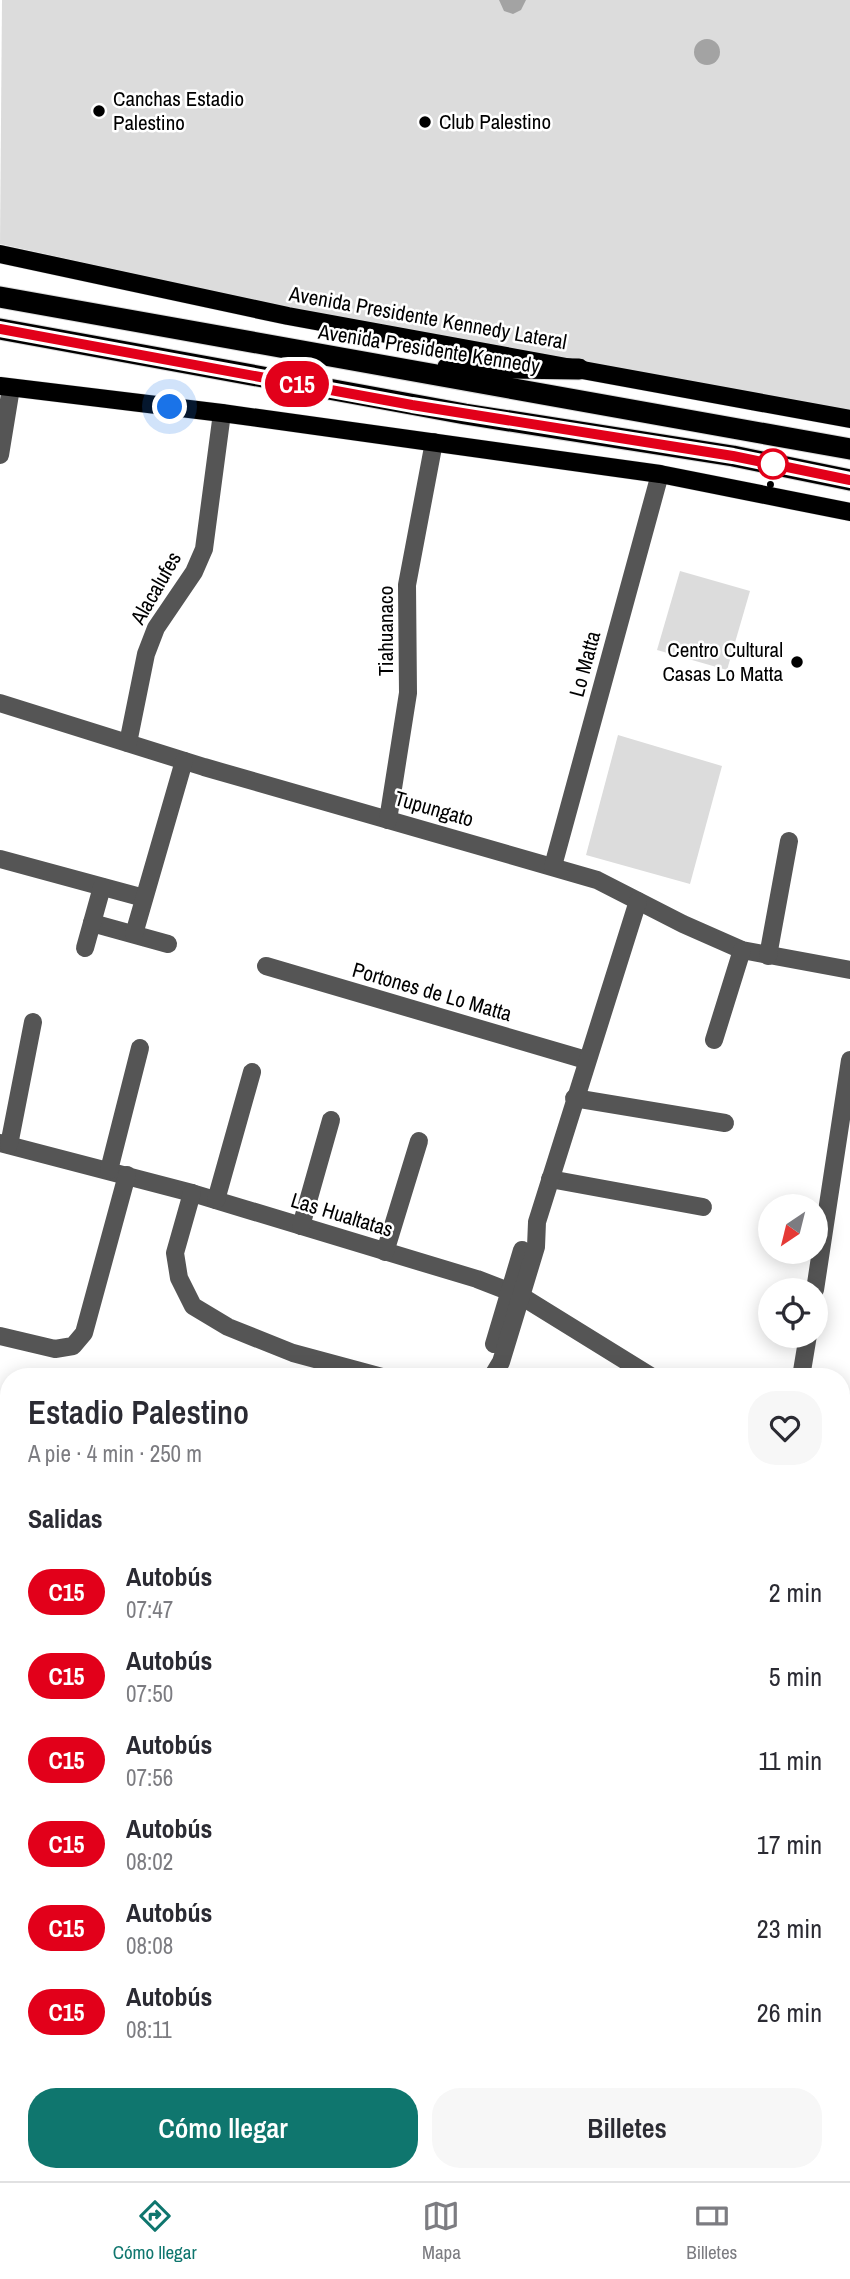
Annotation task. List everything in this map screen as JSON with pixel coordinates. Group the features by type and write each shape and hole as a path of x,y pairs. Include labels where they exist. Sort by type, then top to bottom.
{"highway":[{"name":"Avenida Presidente Kennedy","path":"0,297 850,449"},
{"path":"0,330 412,405 733,456 850,480"},
{"path":"0,337 24,334"},
{"path":"371,365 579,369"}],"main road":[{"name":"Avenida Presidente Kennedy Lateral","path":"0,254 223,303 850,419"},
{"path":"5,387 222,413 660,474 850,512"}],"street":[{"path":"0,455 5,387"},
{"name":"Alacalufes","path":"128,743 146,654 156,628 194,572 204,549 222,413"},
{"name":"Tiahuanaco","path":"388,820 408,692 407,585 434,442"},
{"name":"Lo Matta","path":"553,866 660,474"},
{"name":"Tupungato","path":"0,703 184,761 597,880 742,950 850,970"},
{"path":"134,934 184,761"},
{"path":"768,956 789,841"},
{"path":"0,859 144,898"},
{"path":"85,948 102,887"},
{"path":"490,1368 489,1359 515,1294 525,1239 537,1222 638,901"},
{"path":"92,923 168,944"},
{"path":"714,1040 742,950"},
{"name":"Portones de Lo Matta","path":"266,966 586,1060"},
{"path":"4,1144 33,1022"},
{"path":"109,1170 140,1048"},
{"path":"817,1278 850,1060"},
{"path":"216,1200 252,1072"},
{"path":"574,1098 725,1123"},
{"path":"301,1226 331,1120"},
{"path":"385,1252 419,1142"},
{"name":"Las Hualtatas","path":"4,1144 216,1200 515,1294 637,1368"},
{"path":"0,1336 55,1349 73,1346 84,1333 127,1175"},
{"path":"550,1179 703,1207"},
{"path":"192,1193 175,1254 178,1278 193,1306 228,1327 293,1353 349,1368"},
{"path":"802,1368 806,1348"}],"shaded area":[{"name":"Club Palestino","path":"2,0 850,0 850,418 284,307 0,244"},
{"path":"499,0 526,0 521,10 513,14 504,11"},
{"path":"707,39 717,42 720,52 717,62 707,65 697,62 694,52 697,42"},
{"path":"680,571 750,591 727,670 657,650"},
{"path":"618,735 722,766 690,884 586,855"}],"bus line":[{"name":"C15","path":"0,329 412,405 733,456 850,480"}],"place":[{"name":"Canchas Estadio Palestino","path":"99,111"},
{"name":"Club Palestino","path":"425,122"},
{"name":"Centro Cultural Casas Lo Matta","path":"797,662"}],"route":[{"path":"170,407 660,474 769,496 773,464"}]}
